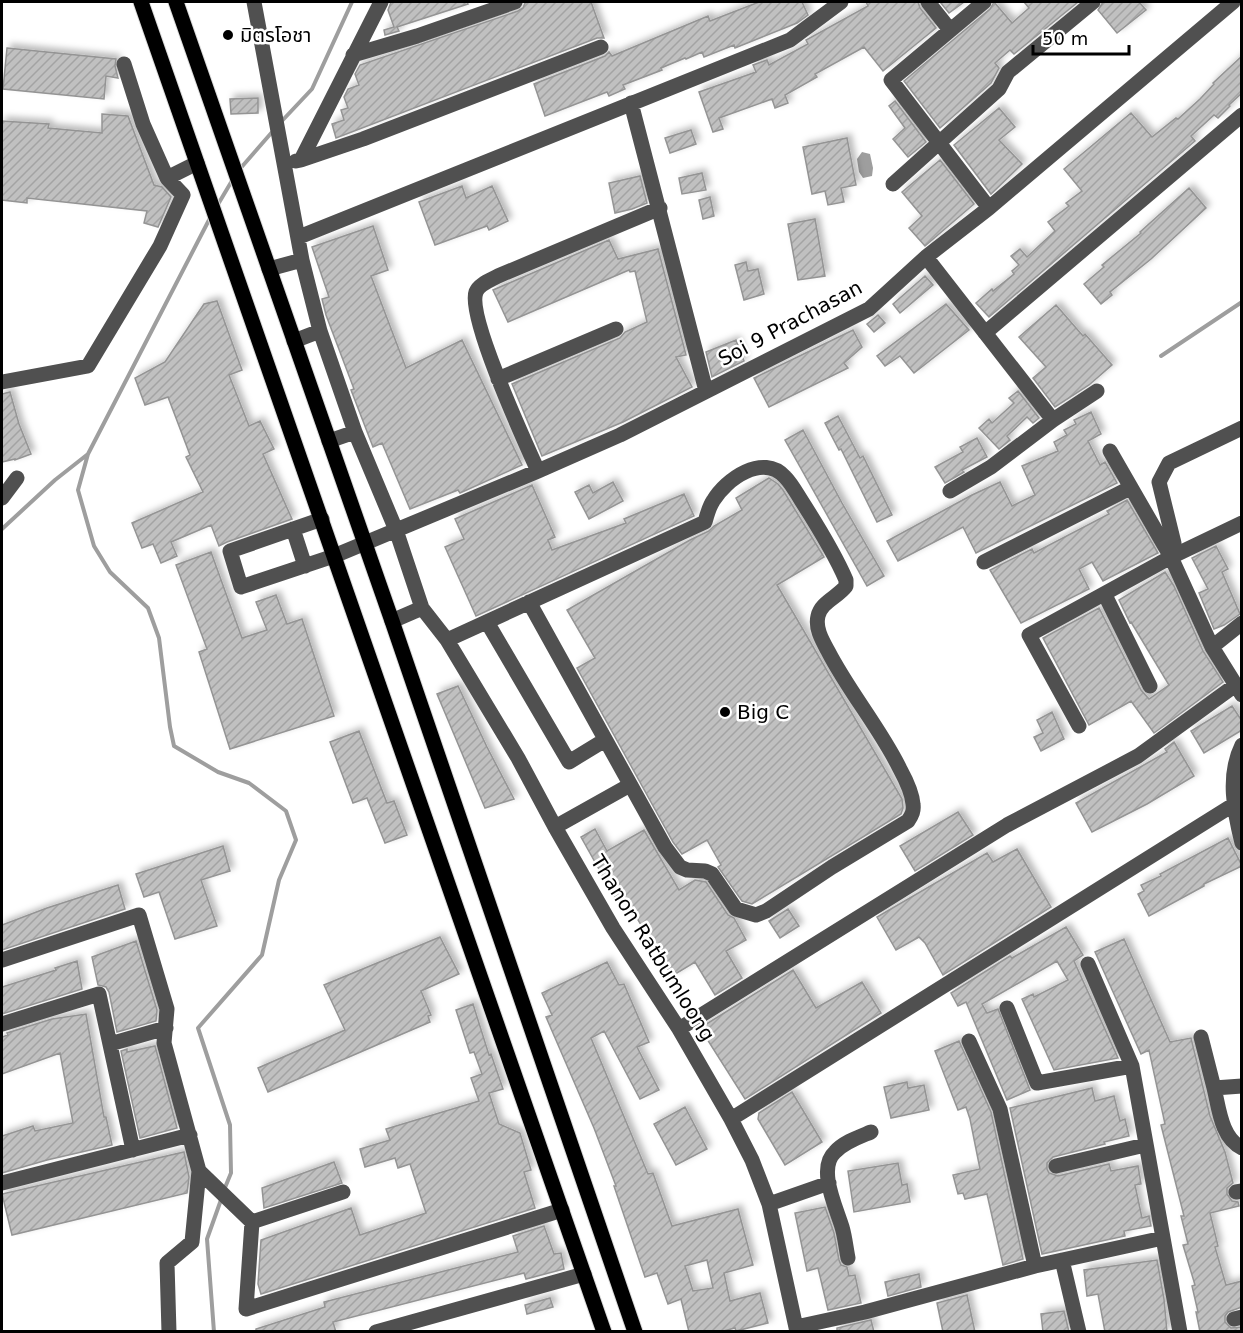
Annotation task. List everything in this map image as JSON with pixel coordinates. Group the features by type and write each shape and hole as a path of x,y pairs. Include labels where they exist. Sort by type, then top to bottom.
{"main road":[{"path":"141,2 604,1332"},
{"path":"176,2 392,621 635,1332"}],"street":[{"name":"Thanon Ratbumloong","path":"254,2 302,260 320,331 355,432 396,530 422,608 447,640 518,758 613,928 679,1029 731,1119 752,1160 769,1204 797,1329"},
{"path":"301,160 381,2"},
{"path":"353,55 417,36 515,2"},
{"path":"299,237 790,40 841,2"},
{"path":"928,2 951,30"},
{"path":"984,2 891,80 989,208"},
{"path":"892,184 999,89 1008,72 1093,2"},
{"name":"Soi 9 Prachasan","path":"293,529 230,551 241,587 334,556 620,435 869,309 926,257 989,208 1233,2"},
{"path":"284,163 301,160 363,140 601,47"},
{"path":"2,381 88,366 160,246 183,195 167,178 143,124 124,64"},
{"path":"631,103 706,391"},
{"path":"985,333 1242,115"},
{"path":"167,178 199,167"},
{"path":"538,471 498,379 475,302 475,293 479,287 498,276 660,208"},
{"path":"926,257 1053,420"},
{"path":"269,269 302,260"},
{"path":"498,379 616,329"},
{"path":"294,341 320,331"},
{"path":"951,491 991,467 1053,420 1097,391"},
{"path":"1171,557 1174,543 1159,482 1169,463 1242,428"},
{"path":"329,441 355,432"},
{"path":"679,1029 1007,825 1138,756 1239,690 1212,647 1171,557 1110,451"},
{"path":"447,640 529,602 705,522 712,502 722,489 744,472 754,469 774,469 785,477 815,522 843,574 846,586 818,613 816,624 818,631 838,670 891,750 908,785 913,813 908,821 832,867 766,911 756,915 736,909 712,874 680,867 665,847 529,602"},
{"path":"2,482 17,478 2,498"},
{"path":"984,562 1131,488"},
{"path":"305,566 293,529 322,519"},
{"path":"1079,726 1029,635 1106,595 1171,557 1242,523"},
{"path":"1106,595 1150,686"},
{"path":"392,621 422,608"},
{"path":"487,622 569,762 605,740"},
{"path":"1212,647 1242,623"},
{"path":"1242,745 1235,758 1238,780 1233,805 1242,843"},
{"path":"555,827 630,785"},
{"path":"731,1119 1233,805"},
{"path":"2,960 139,915 167,1009 164,1043 199,1171 192,1242 166,1263 169,1332"},
{"path":"1088,964 1132,1066 1180,1332"},
{"path":"2,1024 99,994 133,1150"},
{"path":"1007,1008 1037,1083 1132,1066"},
{"path":"110,1044 166,1028"},
{"path":"1201,1037 1227,1135 1234,1145 1242,1148"},
{"path":"969,1041 1000,1109 1035,1266"},
{"path":"1214,1088 1242,1086"},
{"path":"848,1258 827,1169 830,1157 835,1151 871,1132"},
{"path":"2,1183 190,1135"},
{"path":"1056,1166 1145,1145"},
{"path":"199,1171 252,1222"},
{"path":"769,1204 829,1184"},
{"path":"252,1222 343,1192"},
{"path":"252,1222 246,1309 562,1210"},
{"path":"797,1329 1035,1266 1163,1238"},
{"path":"1062,1260 1079,1332"},
{"path":"376,1332 585,1274"}],"shaded area":[{"path":"862,152 870,154 873,168 872,176 863,178 859,172 857,159"}],"building":[{"path":"391,2 467,2 468,4 397,27 399,31 385,35 384,30 394,27 388,10"},
{"path":"528,2 591,2 604,38 597,38 336,138 332,124 344,120 341,110 348,108 344,97 348,89 359,85 355,74 360,65 518,11"},
{"path":"759,2 802,2 808,15 797,23 735,48 734,45 704,57 702,52 685,58 661,68 662,70 623,85 625,89 609,96 607,92 545,116 534,84 605,56 609,52 612,56 708,16 710,21"},
{"path":"866,2 918,2 936,28 883,71 864,47 815,74 817,77 785,95 788,103 775,108 772,99 719,118 723,129 713,132 699,92 756,72 753,65 767,60 769,65 808,44 806,40 868,6"},
{"path":"940,2 964,2 949,13"},
{"path":"994,2 1012,23 1029,8 1024,2 1078,2 1014,54 1010,50 995,63 999,68 991,83 940,128 904,81 990,9"},
{"path":"1103,2 1139,2 1146,10 1117,33 1098,10"},
{"path":"7,48 116,59 118,78 106,76 104,99 3,89"},
{"path":"1242,56 1242,93 1230,106 1218,118 1214,115 1191,136 1195,141 989,317 976,303 1014,274 1012,271 1019,265 1011,256 1020,249 1027,257 1055,231 1048,222 1069,206 1066,203 1082,191 1064,169 1131,113 1152,137 1176,118 1178,119"},
{"path":"258,98 258,113 231,114 230,99"},
{"path":"895,101 926,142 908,157 893,139 905,128 889,106"},
{"path":"999,108 1015,127 999,140 1022,164 991,194 954,145"},
{"path":"102,114 128,116 154,185 162,187 171,197 158,227 144,223 147,211 27,198 27,203 2,200 2,121 49,124 48,128 102,133"},
{"path":"691,130 696,144 670,153 665,138"},
{"path":"847,138 856,185 841,188 844,202 828,205 825,191 812,194 803,147"},
{"path":"940,160 974,204 925,246 909,228 922,216 902,192"},
{"path":"702,173 706,190 682,194 679,178"},
{"path":"640,176 647,203 615,213 609,183"},
{"path":"462,186 466,198 492,186 508,221 489,230 487,226 435,245 419,202"},
{"path":"1189,188 1206,208 1151,259 1110,292 1112,295 1101,304 1084,284 1104,267 1102,265 1141,233"},
{"path":"710,197 714,216 703,219 699,200"},
{"path":"815,219 825,276 798,280 788,224"},
{"path":"373,226 388,270 371,276 406,368 462,340 522,465 460,493 458,490 410,509 382,443 373,447 351,390 354,389 326,315 322,299 329,297 312,247"},
{"path":"609,240 618,259 658,249 686,355 676,357 692,387 623,422 542,456 512,384 620,338 625,332 647,322 635,271 630,272 629,270 508,322 493,290"},
{"path":"746,262 748,271 758,269 764,294 744,300 735,265"},
{"path":"925,276 933,285 900,313 893,304"},
{"path":"217,301 242,370 229,375 249,426 260,421 274,449 263,454 292,519 219,546 211,525 171,542 177,556 161,563 153,544 142,548 132,523 203,492 186,457 190,455 168,397 145,405 135,378 165,362 204,304"},
{"path":"946,304 969,330 914,373 900,356 885,366 877,356"},
{"path":"1056,305 1112,365 1089,385 1055,407 1033,378 1046,367 1019,337"},
{"path":"878,315 885,323 874,332 867,324"},
{"path":"853,330 862,347 844,363 848,368 769,407 754,378"},
{"path":"736,340 744,361 712,377 706,352"},
{"path":"1018,391 1039,418 1033,423 1027,417 1007,436 1010,440 999,449 979,428 989,419 992,423 1014,403 1009,398"},
{"path":"10,392 31,454 2,462 2,394"},
{"path":"1091,412 1101,434 1088,441 1100,465 1105,462 1117,483 976,553 963,527 898,561 887,541 972,495 1000,482 1012,506 1035,495 1022,466 1058,451 1054,442 1067,435 1064,430 1076,424 1074,420"},
{"path":"838,416 860,458 863,456 892,515 877,522 841,449 839,450 825,423"},
{"path":"803,430 884,576 867,586 785,440"},
{"path":"977,438 987,457 962,470 964,472 945,483 935,467 963,452 960,447"},
{"path":"769,478 783,490 824,557 777,585 902,799 903,808 901,814 752,904 742,901 718,867 721,865 707,840 682,854 673,842 577,668 595,658 567,610 709,531 742,510 736,498"},
{"path":"613,482 623,501 589,519 575,492 589,485 593,493"},
{"path":"532,485 555,537 548,540 552,550 626,523 624,519 684,494 694,516 476,616 445,547 464,539 455,519"},
{"path":"1127,500 1158,553 1103,581 1092,562 1079,569 1089,589 1021,623 990,570 1032,549 1034,553 1109,514 1107,511"},
{"path":"1216,546 1228,569 1222,572 1240,614 1214,629 1199,593 1208,589 1192,558"},
{"path":"211,552 242,638 267,630 256,602 276,595 287,624 302,619 334,716 230,749 199,652 207,649 176,565"},
{"path":"1165,572 1174,586 1203,651 1223,682 1154,733 1131,701 1089,725 1043,638 1099,608 1141,690 1149,699 1169,685 1130,623 1119,600"},
{"path":"458,686 514,799 485,808 437,694"},
{"path":"1232,706 1242,721 1242,730 1204,753 1191,731"},
{"path":"1052,712 1064,739 1041,751 1034,737 1043,733 1037,720"},
{"path":"359,731 387,803 394,801 407,835 385,843 367,798 353,803 330,742"},
{"path":"1174,742 1194,776 1147,804 1092,832 1076,803 1167,752 1165,749"},
{"path":"958,812 973,835 915,871 900,846"},
{"path":"595,829 607,851 644,830 679,890 695,880 706,882 728,915 734,918 746,940 726,951 742,978 715,995 695,962 672,976 626,900 619,905 581,837"},
{"path":"1228,838 1242,866 1204,884 1149,916 1138,894 1144,891 1141,885"},
{"path":"223,846 230,871 201,880 217,926 175,939 159,892 144,897 136,874"},
{"path":"1017,849 1051,907 943,975 925,943 919,937 896,950 877,917 987,853 993,862"},
{"path":"118,885 125,909 2,950 2,925"},
{"path":"788,909 799,926 780,938 769,921"},
{"path":"1066,927 1083,955 1074,961 1118,1058 1054,1070 1022,999 1033,994 1034,997 1068,980 1057,961 982,1004 987,1013 998,1009 1030,1090 1007,1100 966,1002 958,1006 951,993 1010,956 1012,958"},
{"path":"440,937 459,974 421,991 431,1015 428,1016 430,1022 268,1092 258,1068 345,1030 324,985"},
{"path":"1124,939 1170,1042 1191,1038 1210,1116 1225,1152 1233,1183 1227,1188 1227,1194 1232,1201 1238,1202 1239,1206 1210,1213 1218,1246 1215,1247 1226,1285 1242,1281 1242,1307 1228,1312 1225,1322 1231,1328 1242,1327 1242,1332 1200,1332 1192,1286 1195,1285 1183,1245 1188,1244 1181,1216 1184,1216 1161,1125 1165,1124 1149,1050 1141,1054 1095,952"},
{"path":"136,941 157,1010 156,1021 117,1032 109,992 106,987 98,985 92,957"},
{"path":"77,961 82,989 2,1014 2,987"},
{"path":"607,962 619,985 624,984 649,1042 637,1047 659,1090 640,1099 604,1031 591,1038 648,1174 653,1173 672,1226 738,1209 753,1265 724,1273 730,1301 760,1293 768,1323 736,1331 735,1328 720,1332 689,1332 681,1299 668,1304 657,1273 645,1277 614,1186 616,1186 594,1128 546,1017 552,1015 542,993","holes":["707,1260 713,1288 693,1291 685,1266"]},
{"path":"793,970 816,1008 862,982 881,1013 745,1099 700,1028"},
{"path":"473,1004 489,1055 491,1054 503,1089 489,1093 499,1124 520,1133 531,1170 524,1172 535,1208 261,1294 258,1284 261,1240 351,1208 360,1235 426,1213 410,1164 398,1168 395,1158 365,1167 360,1149 390,1140 386,1129 479,1101 471,1078 482,1074 474,1052 470,1053 456,1010"},
{"path":"86,1014 104,1117 106,1117 112,1145 2,1173 2,1136 33,1126 35,1131 73,1123 60,1053 2,1074 2,1037 8,1035 7,1033 52,1019"},
{"path":"959,1041 991,1112 1023,1259 1003,1265 987,1194 965,1199 963,1193 958,1194 953,1175 980,1169 966,1107 958,1110 935,1051"},
{"path":"155,1046 177,1128 140,1138 121,1051 127,1049 127,1052"},
{"path":"907,1082 908,1088 924,1085 929,1110 891,1118 884,1087"},
{"path":"1092,1088 1095,1101 1114,1096 1120,1121 1125,1119 1129,1136 1053,1157 1047,1163 1047,1169 1049,1173 1058,1176 1109,1164 1111,1171 1138,1166 1141,1184 1135,1185 1142,1218 1149,1216 1151,1226 1124,1231 1125,1236 1042,1254 1010,1108"},
{"path":"792,1092 822,1142 785,1165 758,1119 759,1113"},
{"path":"685,1107 707,1149 676,1165 654,1124"},
{"path":"184,1152 189,1177 187,1193 12,1235 2,1194"},
{"path":"334,1162 342,1183 264,1208 262,1188"},
{"path":"898,1163 902,1185 907,1184 910,1202 854,1212 848,1171"},
{"path":"825,1207 834,1233 839,1260 841,1265 847,1267 849,1276 855,1275 861,1303 828,1310 818,1268 807,1271 795,1213"},
{"path":"544,1226 554,1254 561,1253 564,1269 526,1279 524,1273 333,1322 336,1332 256,1332 256,1329 325,1307 324,1302 518,1252 513,1236"},
{"path":"1157,1260 1167,1332 1105,1332 1098,1294 1087,1296 1084,1270"},
{"path":"919,1274 921,1287 888,1296 885,1282"},
{"path":"967,1295 975,1332 943,1332 937,1303"},
{"path":"550,1298 553,1307 527,1314 525,1305"},
{"path":"1064,1311 1069,1332 1043,1332 1041,1314"},
{"path":"871,1320 874,1332 837,1332 837,1328"}],"waterway":[{"path":"280,123 312,89 352,2"},
{"path":"239,170 273,131"},
{"path":"217,206 233,179"},
{"path":"2,529 55,480 88,454 210,218"},
{"path":"1161,356 1242,302"},
{"path":"88,454 78,490 94,546 110,572 148,608 159,638 174,746 218,772 249,783 286,811 296,840 279,880 262,955 198,1028 230,1125 231,1173 224,1190"},
{"path":"214,1332 207,1239 222,1197"}],"place":[{"name":"มิตรโอชา","path":"228,35"},
{"name":"Big C","path":"725,712"}]}
